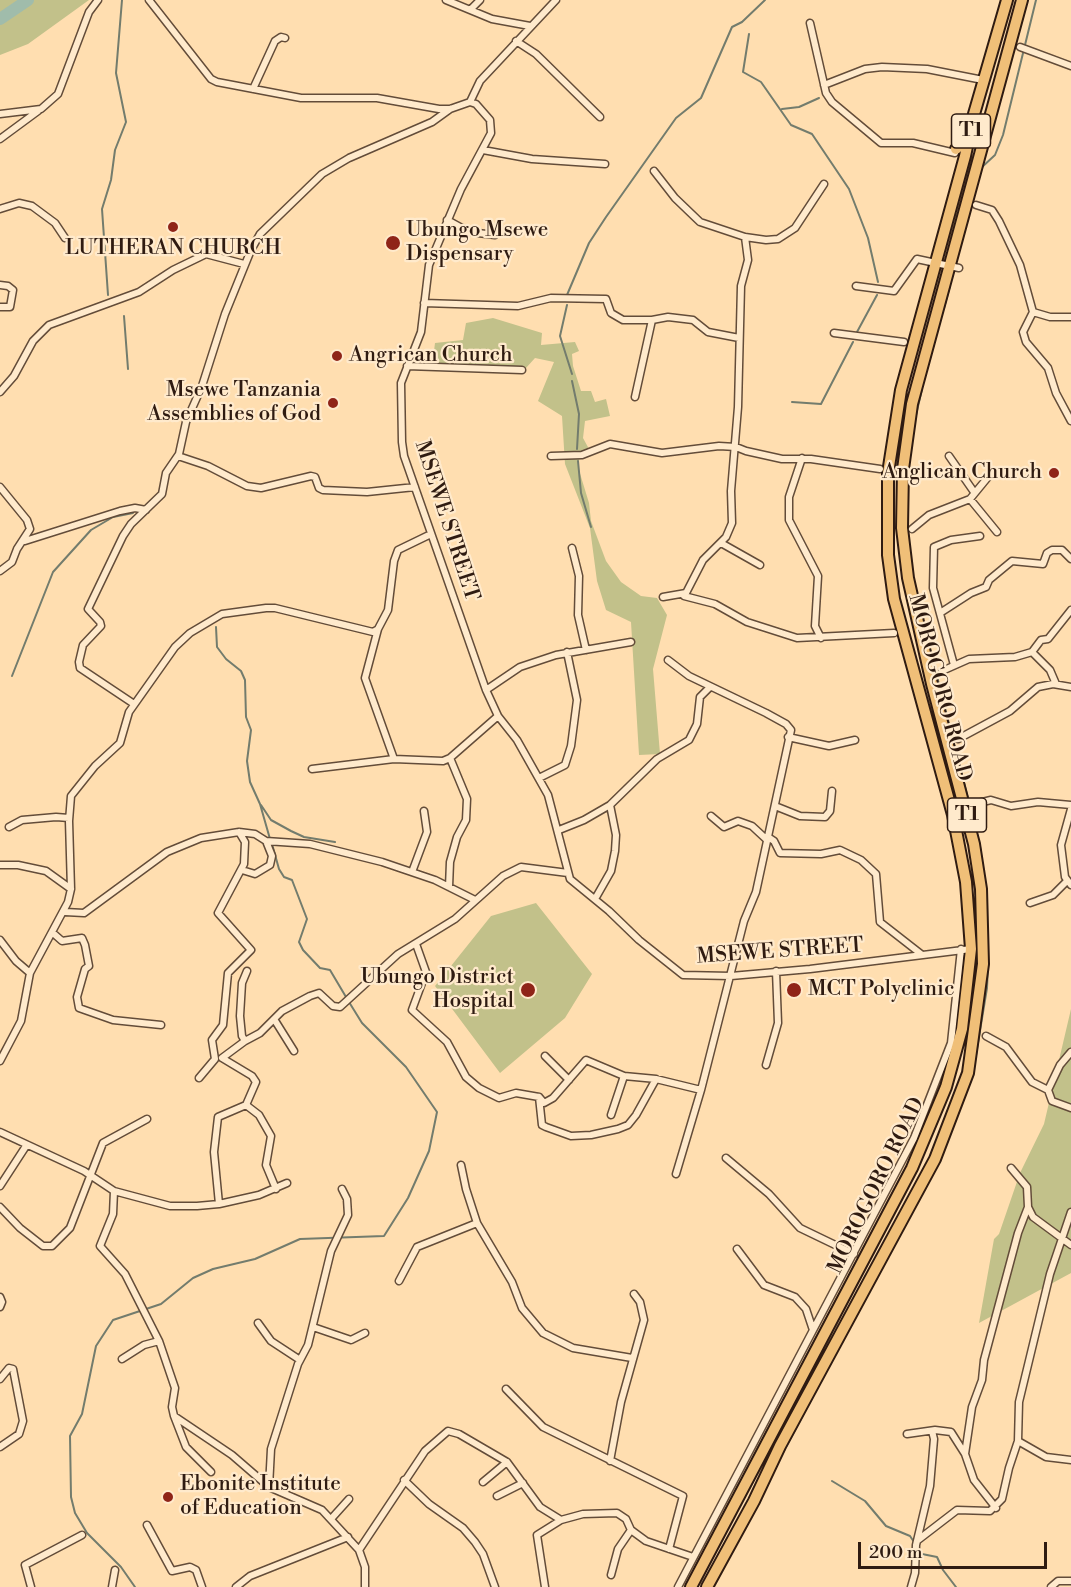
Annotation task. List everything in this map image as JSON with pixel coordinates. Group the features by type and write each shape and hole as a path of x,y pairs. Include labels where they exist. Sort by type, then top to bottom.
{"highway":[{"name":"MOROGORO ROAD","path":"691,1587 925,1141 955,1060 966,1002 963,860 919,688 900,626 888,555 888,473 895,420 983,80 1007,0"},
{"name":"MOROGORO ROAD","path":"707,1587 807,1395 935,1159 963,1090 974,1040 983,964 980,881 972,832 932,684 908,578 902,528 905,451 912,404 954,266 1022,0"},
{"path":"955,151 970,135"},
{"path":"905,451 916,434"}],"street":[{"path":"0,139 58,94 64,84 89,12 98,0"},
{"path":"446,0 492,19 530,26"},
{"path":"471,9 480,0"},
{"path":"134,704 82,671 79,662 83,645 100,626 100,622 88,611 88,607 130,524 162,494 167,469 178,456 186,422 209,369 225,314 244,264 260,234 322,174 349,158 432,122 450,109 471,102 477,84 556,0"},
{"path":"152,1 211,79 301,98 377,98 450,109"},
{"path":"810,23 824,85 832,102 881,143 913,143 955,151"},
{"path":"253,89 275,41 281,37 285,38"},
{"path":"516,41 536,54 600,117"},
{"path":"1020,47 1071,66"},
{"path":"824,85 875,67 927,69 983,80"},
{"name":"MSEWE STREET","path":"471,102 487,114 491,124 491,133 447,220 429,265 421,332 402,383 402,442 404,456 486,690 498,716 548,795 570,879 639,940 684,975 731,976 874,962 966,949"},
{"path":"0,114 41,109"},
{"path":"483,150 532,159 605,164"},
{"path":"654,171 675,198 700,222 745,237 772,240 784,236 795,228 824,184"},
{"path":"0,210 19,203 32,207 55,223 65,238"},
{"path":"976,206 992,210 1020,265 1033,312 1023,332 1024,337 1030,349 1036,352 1048,368 1071,421"},
{"path":"447,220 469,232 495,236"},
{"path":"684,596 703,560 721,543 732,523 731,491 736,447 741,286 748,260 745,237"},
{"path":"0,392 14,376 33,341 49,325 139,292 173,270 206,254 244,264"},
{"path":"856,286 894,291 915,260 954,266"},
{"path":"0,285 8,286 13,290 10,307 0,307"},
{"path":"424,303 518,306 551,298 606,299 611,314 618,318 652,320 668,317 693,320 708,332 740,338"},
{"path":"1033,312 1050,317 1071,317"},
{"path":"635,397 652,320"},
{"path":"834,333 904,342"},
{"path":"407,366 522,370"},
{"path":"551,456 582,455 610,444 662,453 710,446 736,447 782,459 802,458 880,470"},
{"path":"178,456 208,466 247,486 261,488 311,476 315,477 319,488 323,490 367,492 416,487"},
{"path":"949,456 974,492"},
{"path":"802,458 789,497 789,520 818,576 815,626 821,638"},
{"path":"912,529 929,515 969,499 993,471"},
{"path":"0,487 30,524 25,541"},
{"path":"969,499 997,532"},
{"path":"0,571 12,562 17,549 25,541 120,511 135,508 146,510"},
{"path":"394,759 365,678 378,629 388,610 394,561 398,550 431,534"},
{"path":"954,665 932,579 934,547 938,543 980,536"},
{"path":"721,543 760,565"},
{"path":"572,548 579,576 578,615 586,650"},
{"path":"940,613 971,592 986,586 989,580 1012,561 1043,564 1047,553 1052,550 1062,550 1071,559"},
{"path":"663,597 684,596 715,604 747,622 788,636 821,638 894,633"},
{"path":"0,1061 21,1021 30,973 64,912 71,888 69,801 74,789 120,743 134,704 182,639 206,621 222,614 275,608 367,632 378,629"},
{"path":"942,671 981,657 1018,656 1032,651 1041,640 1048,639 1071,610"},
{"path":"486,690 520,668 567,652 631,642"},
{"path":"1032,651 1050,670 1056,684"},
{"path":"539,778 565,765 571,746 577,700 567,652"},
{"path":"668,660 689,676 786,724 791,730 756,892 744,921 701,1090 676,1173"},
{"path":"958,739 1010,711 1038,687 1056,684 1071,687"},
{"path":"559,830 584,820 610,805 657,759 689,740 697,724 700,697 710,687"},
{"path":"312,768 394,759 436,761 450,758 498,716"},
{"path":"788,737 829,746 855,740"},
{"path":"449,887 450,862 457,837 466,820 467,799 450,758"},
{"path":"775,806 800,816 825,817 830,812 832,791"},
{"path":"974,804 992,800 1011,806 1038,802 1071,807 1060,845 1069,883 1053,896 1030,903"},
{"path":"595,899 611,872 615,851 616,835 610,805"},
{"path":"412,872 427,832 424,811"},
{"path":"711,816 724,827 738,821 752,826 774,841 780,853 821,854 840,850 861,860 876,874 880,922 921,954"},
{"path":"9,827 22,820 69,818"},
{"path":"64,912 84,913 167,852 201,838 239,832 255,834 266,841 310,844 412,872 475,900"},
{"path":"219,1204 214,1152 218,1117 246,1105 256,1082 252,1076 219,1058 212,1040 223,1025 227,976 251,950 218,913 227,893 242,870 245,842 239,832"},
{"path":"242,870 255,874 270,866 272,856 266,841"},
{"path":"0,865 18,865 46,872 71,888"},
{"path":"199,1077 219,1058 238,1049 245,1041 260,1033 282,1011 319,993 333,1006 340,1007 398,954 455,919 503,876 520,867 567,873"},
{"path":"53,933 62,941 82,938 85,945 89,966 85,969 77,998 79,1008 113,1020 161,1024"},
{"path":"0,940 16,962 30,973"},
{"path":"416,944 426,972 412,1010 447,1042 466,1077 479,1088 499,1098 516,1093 538,1097 544,1103 569,1080 586,1060 624,1076 656,1079 701,1090"},
{"path":"678,1587 914,1138 951,1043 966,949"},
{"path":"245,1041 242,1036 240,1016 242,983 247,971"},
{"path":"766,1065 778,1023 776,971"},
{"path":"274,1019 294,1052"},
{"path":"986,1036 1006,1047 1032,1082 1048,1090"},
{"path":"1071,1052 1055,1073 1048,1090 1052,1101 1071,1108"},
{"path":"545,1056 569,1080"},
{"path":"611,1115 624,1076"},
{"path":"538,1097 542,1125 571,1136 612,1132 628,1125 656,1079"},
{"path":"246,1105 259,1115 271,1136 266,1165 276,1189"},
{"path":"0,1207 20,1228 43,1246 52,1246 70,1228 92,1177 103,1143 147,1119"},
{"path":"0,1132 26,1146 68,1163 114,1191 170,1206 219,1204 276,1189 287,1183"},
{"path":"0,1186 26,1146"},
{"path":"726,1158 769,1194 800,1228 854,1254"},
{"path":"461,1165 466,1190 477,1223 512,1282 522,1308 543,1333 573,1348 632,1358"},
{"path":"965,1454 972,1407 982,1380 984,1360 1018,1233 1028,1208 1027,1187 1011,1168"},
{"path":"269,1487 271,1449 313,1327 331,1251 348,1215 347,1199 342,1188"},
{"path":"114,1191 113,1214 100,1246 125,1274 159,1341 175,1388 172,1407 174,1416 186,1447 211,1472"},
{"path":"1028,1208 1038,1223 1071,1245"},
{"path":"918,1540 957,1510 980,1512 996,1508 1002,1499 1018,1441 1019,1402 1050,1274 1071,1212"},
{"path":"399,1281 417,1247 442,1235 477,1223"},
{"path":"737,1249 764,1285 795,1297 806,1309 813,1330"},
{"path":"610,1461 632,1358 644,1320 644,1311 634,1294"},
{"path":"0,1297 0,1307"},
{"path":"258,1323 271,1341 300,1360"},
{"path":"313,1327 351,1340 365,1333"},
{"path":"122,1359 144,1345 159,1341"},
{"path":"0,1379 9,1368 13,1369 23,1421 19,1434 0,1447"},
{"path":"506,1389 543,1427 683,1496 669,1549"},
{"path":"174,1416 232,1455 269,1487 322,1510 359,1550 365,1567 365,1587"},
{"path":"359,1550 425,1451 448,1431 459,1434 507,1462 540,1507 561,1520"},
{"path":"911,1587 918,1540 930,1486 934,1439 932,1431"},
{"path":"907,1434 932,1431 951,1432 965,1454 974,1480 996,1508"},
{"path":"1018,1441 1046,1457 1071,1460"},
{"path":"483,1482 507,1462"},
{"path":"404,1480 429,1504 463,1528 475,1542 483,1554 495,1587"},
{"path":"497,1496 523,1484"},
{"path":"331,1519 349,1499"},
{"path":"545,1587 537,1535 561,1520 584,1514 618,1514 626,1519 631,1530 646,1541 693,1557"},
{"path":"147,1525 172,1571 190,1567 196,1569 202,1587"},
{"path":"611,1575 618,1549 631,1530"},
{"path":"31,1587 25,1565 82,1535"},
{"path":"236,1587 250,1576 348,1537"},
{"path":"112,1587 115,1570"},
{"path":"1051,1587 1058,1581 1071,1581"}],"shaded area":[{"path":"0,0 89,0 28,44 0,55"},
{"path":"493,318 542,333 541,345 575,342 579,351 572,354 573,366 581,391 591,391 595,402 606,399 610,416 585,421 583,438 589,449 580,455 578,467 589,503 591,521 606,561 621,582 641,596 657,598 667,615 653,669 660,754 639,755 631,622 606,610 597,581 590,528 565,464 562,416 538,401 554,362 535,358 526,368 505,370 425,365 428,352 434,351 435,343 463,340 466,323"},
{"path":"536,903 592,974 565,1018 500,1073 435,986 491,916"},
{"path":"1071,1009 1071,1273 979,1323 994,1239 999,1234 1020,1173 1044,1124"}],"waterway":[{"path":"0,19 28,0"},
{"path":"108,295 102,209 111,180 115,150 126,122 116,73 122,0"},
{"path":"567,295 589,243 606,217 676,118 701,98 732,27 742,22 765,0"},
{"path":"981,168 995,155 1003,135 1036,0"},
{"path":"749,34 743,72 761,82 791,125 812,134 849,189 868,238 878,282"},
{"path":"782,109 799,107 819,98"},
{"path":"944,308 950,286"},
{"path":"857,332 877,295"},
{"path":"567,305 560,336 572,374"},
{"path":"124,316 128,369"},
{"path":"792,402 821,404 853,342"},
{"path":"572,381 579,414 577,449"},
{"path":"916,415 922,389"},
{"path":"578,461 581,493 591,527"},
{"path":"908,478 909,462"},
{"path":"12,676 53,572 91,530 113,517 133,513"},
{"path":"216,627 217,647 226,659 241,671 245,680 246,717 251,730 247,761 250,782 260,804 270,839"},
{"path":"925,629 978,838"},
{"path":"261,805 271,820 291,831 304,837 335,842"},
{"path":"272,844 279,869 284,877 292,880 307,919 299,942 303,950 320,968 330,970 346,997"},
{"path":"980,847 985,883"},
{"path":"986,894 988,960"},
{"path":"956,1021 963,961"},
{"path":"976,1055 987,988 988,966"},
{"path":"135,1587 121,1567 87,1533 75,1513 71,1497 70,1436 82,1414 96,1346 113,1320 161,1304 193,1278 213,1269 255,1259 300,1239 384,1236 408,1198 429,1151 437,1112 406,1067 362,1023 349,1002"},
{"path":"780,1458 820,1383"},
{"path":"832,1481 865,1501 886,1526 910,1536 914,1542"},
{"path":"917,1547 922,1554 937,1557 943,1570 956,1587"}],"place":[{"name":"LUTHERAN CHURCH","path":"173,227"},
{"name":"Ubungo Msewe Dispensary","path":"393,243"},
{"name":"Angrican Church","path":"337,356"},
{"name":"Msewe Tanzania Assemblies of God","path":"333,403"},
{"name":"Anglican Church","path":"1054,473"},
{"name":"Ubungo District Hospital","path":"528,990"},
{"name":"MCT Polyclinic","path":"794,990"},
{"name":"Ebonite Institute of Education","path":"168,1497"}]}
